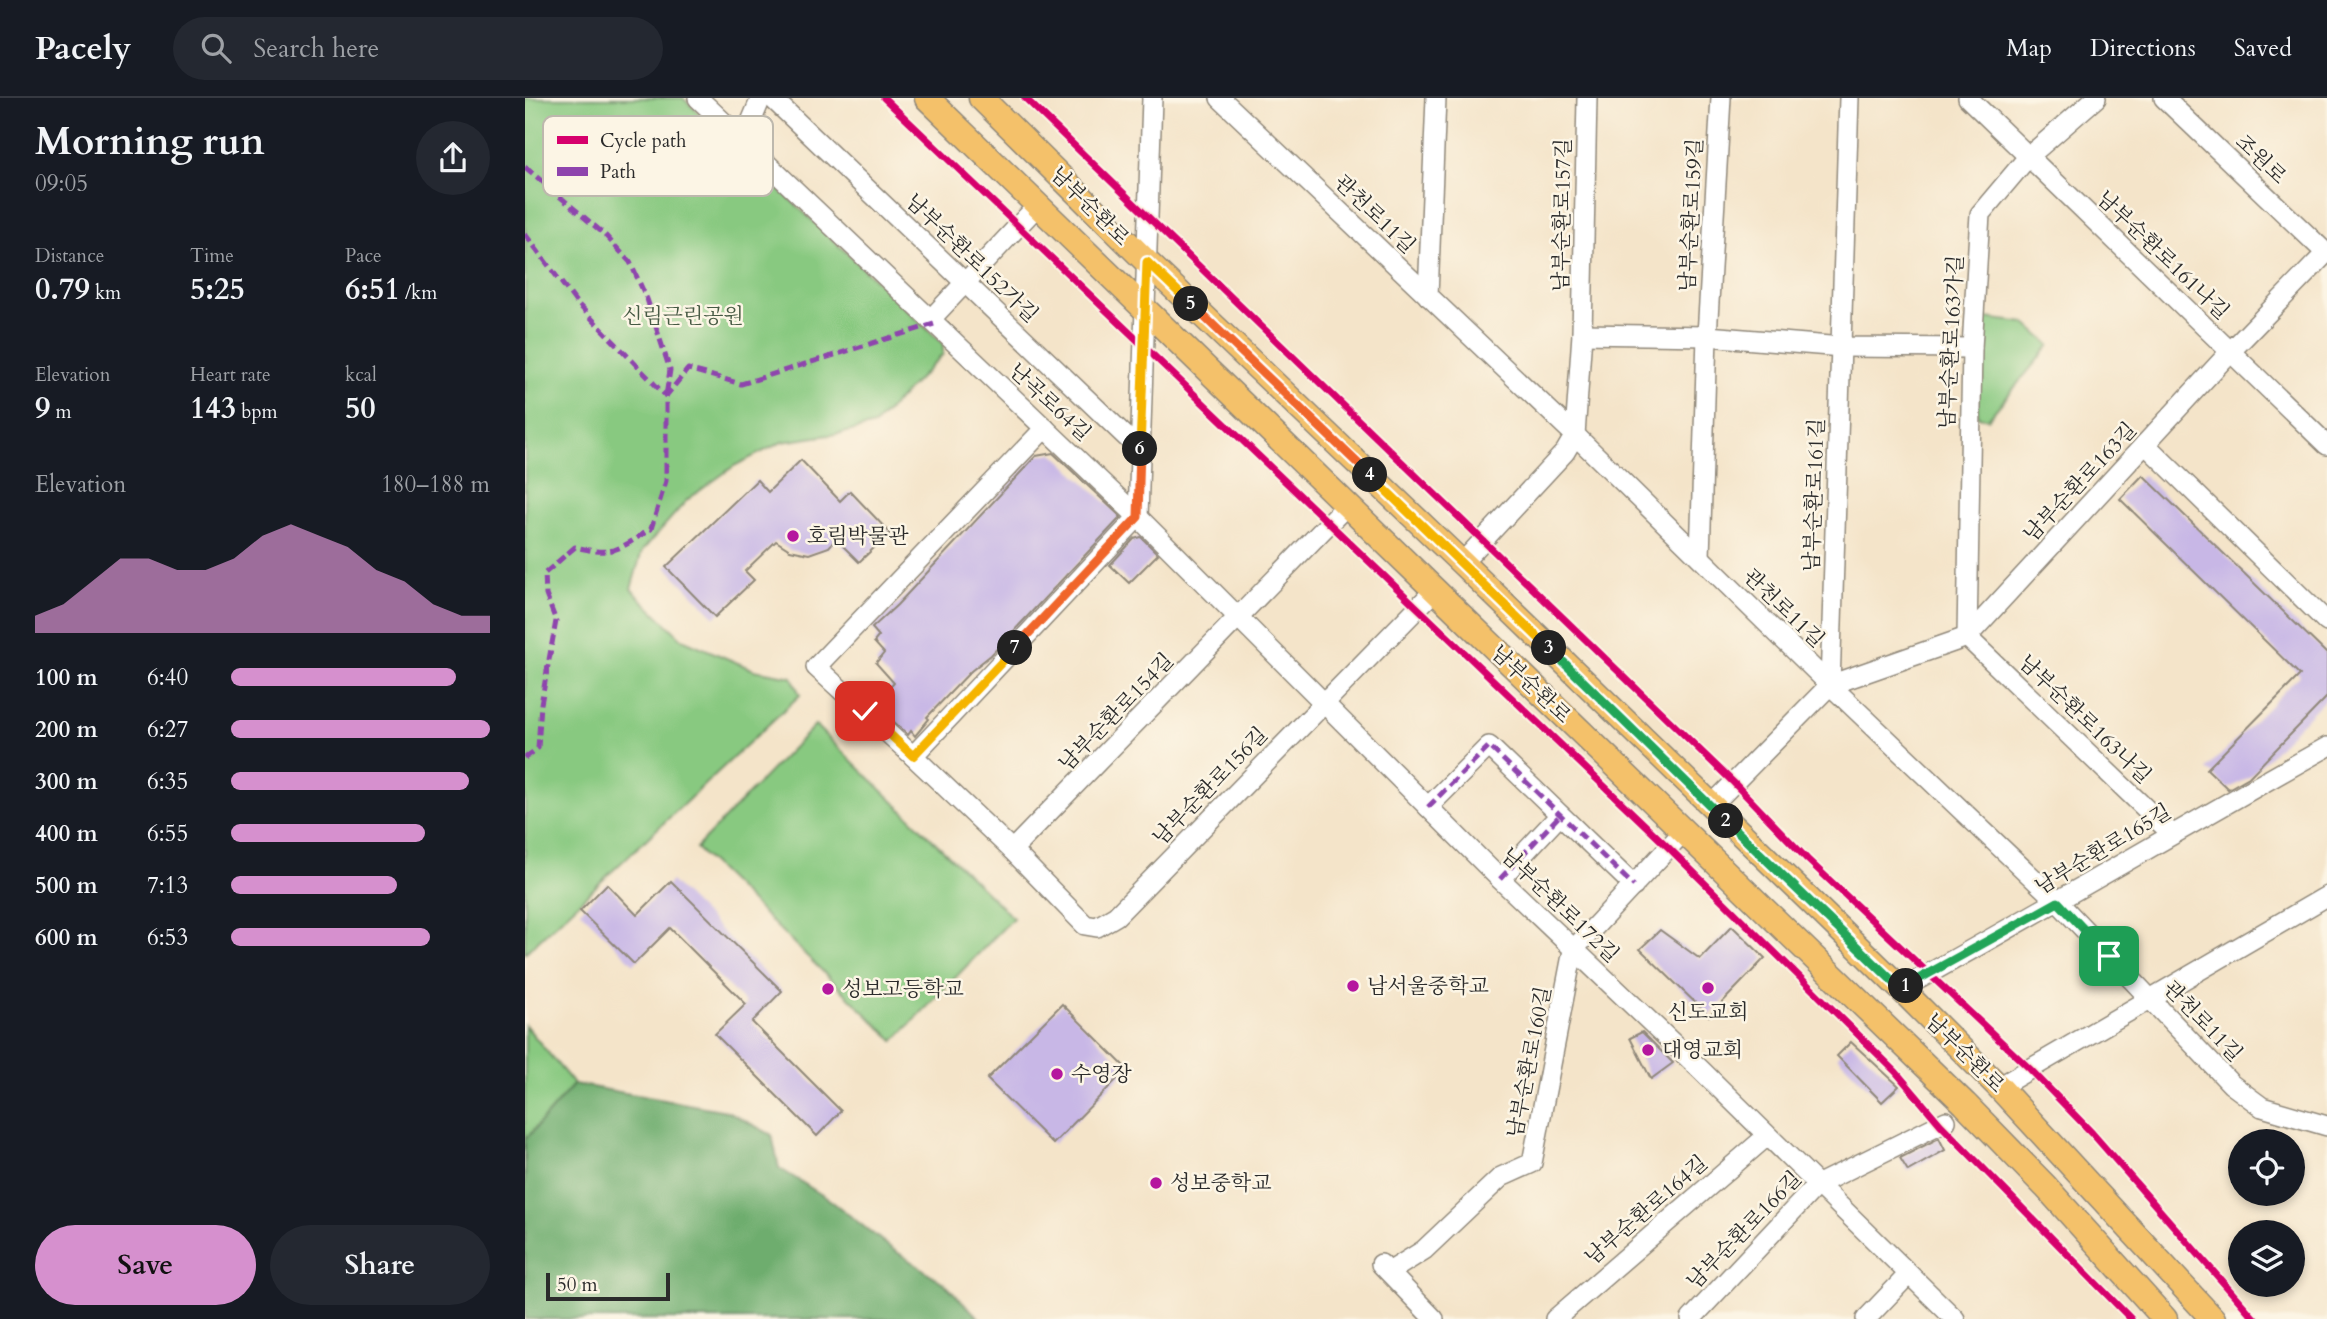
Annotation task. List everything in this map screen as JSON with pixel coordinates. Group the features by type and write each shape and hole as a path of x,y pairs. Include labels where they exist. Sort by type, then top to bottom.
{"main road":[{"name":"남부순환로","path":"927,98 1965,1104 2046,1187 2165,1319"},
{"name":"남부순환로","path":"981,98 1147,262 1901,989 1999,1087 2213,1319"}],"street":[{"name":"난곡로64길","path":"698,98 717,116"},
{"path":"753,116 761,98"},
{"name":"남부순환로152가길","path":"772,98 1140,450"},
{"path":"913,756 1138,517 1152,98"},
{"path":"1428,296 1436,98"},
{"name":"남부순환로157길","path":"1575,435 1581,334 1587,98"},
{"name":"남부순환로159길","path":"1699,557 1707,336 1721,98"},
{"name":"남부순환로161길","path":"1830,685 1849,98"},
{"name":"남부순환로161나길","path":"1968,98 2327,446"},
{"name":"남부순환로163가길","path":"1967,637 1972,348 1980,214 2028,156 2096,98"},
{"name":"조원로","path":"2165,98 2327,252"},
{"name":"관천로11길","path":"1230,101 1830,685 2058,902 2231,1084 2262,1107 2327,1126"},
{"name":"난곡로64길","path":"773,170 1138,517"},
{"name":"남부순환로","path":"964,283 1038,205"},
{"name":"남부순환로163길","path":"1830,685 1967,637 2230,352 2327,252"},
{"path":"930,320 964,283"},
{"path":"1581,334 1707,336 1842,347 1972,348"},
{"path":"1012,850 815,667 1045,428"},
{"path":"1462,563 1565,452 1575,435"},
{"path":"2145,444 2327,622"},
{"name":"남부순환로154길","path":"1012,850 1346,506"},
{"name":"남부순환로172길","path":"1138,517 1500,879 1955,1319"},
{"name":"남부순환로156길","path":"1012,850 1085,925 1097,927 1116,916 1435,590"},
{"name":"남부순환로163나길","path":"1967,637 2172,834"},
{"path":"1711,806 1830,685"},
{"path":"1428,807 1489,746 1634,886"},
{"name":"남부순환로165길","path":"1901,989 2327,747"},
{"path":"1500,879 1560,815"},
{"path":"1573,950 1684,831"},
{"path":"1999,1087 2327,896"},
{"name":"남부순환로160길","path":"1434,1319 1385,1268 1424,1250 1501,1177 1532,1163 1573,950"},
{"name":"남부순환로166길","path":"1691,1319 1817,1185 1946,1121"},
{"name":"남부순환로164길","path":"1555,1319 1767,1136"},
{"path":"1865,1319 1908,1275"}],"green space":[{"name":"신림근린공원","path":"525,98 683,98 702,116 543,116 543,196 773,196 773,183 943,344 943,354 874,425 843,433 782,442 734,466 687,500 642,551 631,589 682,639 754,670 792,677 800,695 525,953"},
{"path":"1978,317 2025,323 2050,345 1988,419 1978,417"},
{"path":"815,725 1013,918 894,1041 696,848"},
{"path":"525,1025 574,1084 525,1140"},
{"path":"574,1084 727,1111 772,1135 779,1168 830,1200 891,1248 945,1284 980,1319 525,1319 525,1140"}],"building":[{"path":"1053,453 1121,517 991,655 971,671 927,717 929,719 915,736 911,731 908,735 875,704 894,683 876,663 884,653 874,642 879,636 872,628 897,605 1036,456"},
{"name":"호림박물관","path":"801,460 840,501 850,491 890,533 859,562 836,539 829,547 809,554 790,550 776,541 745,571 754,580 715,617 666,567 757,480 768,492"},
{"path":"2143,475 2327,654 2327,697 2249,777 2228,789 2207,769 2300,675 2120,499"},
{"path":"1141,537 1158,554 1129,583 1110,565 1134,539"},
{"path":"671,881 782,991 752,1022 841,1111 817,1136 715,1034 746,1004 670,928 634,964 580,911 607,884 637,915"},
{"name":"신도교회","path":"1732,926 1765,958 1709,1016 1640,949 1660,930 1700,959"},
{"name":"수영장","path":"1062,1004 1127,1069 1053,1144 987,1079"},
{"name":"대영교회","path":"1642,1032 1673,1063 1651,1079 1630,1038"},
{"path":"1851,1042 1899,1086 1882,1102 1837,1056"},
{"path":"1939,1138 1945,1150 1908,1171 1900,1158"}],"marked path":[{"path":"525,167 543,182"},
{"path":"559,196 604,234 630,262 647,299 670,370 666,396"},
{"path":"525,234 575,301 666,396"},
{"path":"525,758 538,748 541,704 556,621 546,595 545,573 575,547 608,551 631,542 651,529 666,481 666,396 688,369 741,384 934,324"},
{"path":"1428,807 1489,746 1634,886"},
{"path":"1500,879 1560,815"}],"cycle path":[{"path":"884,98 1669,848 1896,1072 1940,1124 2131,1319"},
{"path":"1025,98 1734,783 1807,859 2030,1069 2092,1133 2255,1319"}],"place":[{"name":"호림박물관","path":"793,536"},
{"name":"남서울중학교","path":"1353,986"},
{"name":"신도교회","path":"1708,988"},
{"name":"성보고등학교","path":"828,989"},
{"name":"대영교회","path":"1648,1050"},
{"name":"수영장","path":"1057,1074"},
{"name":"성보중학교","path":"1156,1183"}],"route":[{"path":"865,711 913,756 1138,517 1147,262 1901,989 2058,902 2109,956"}]}
